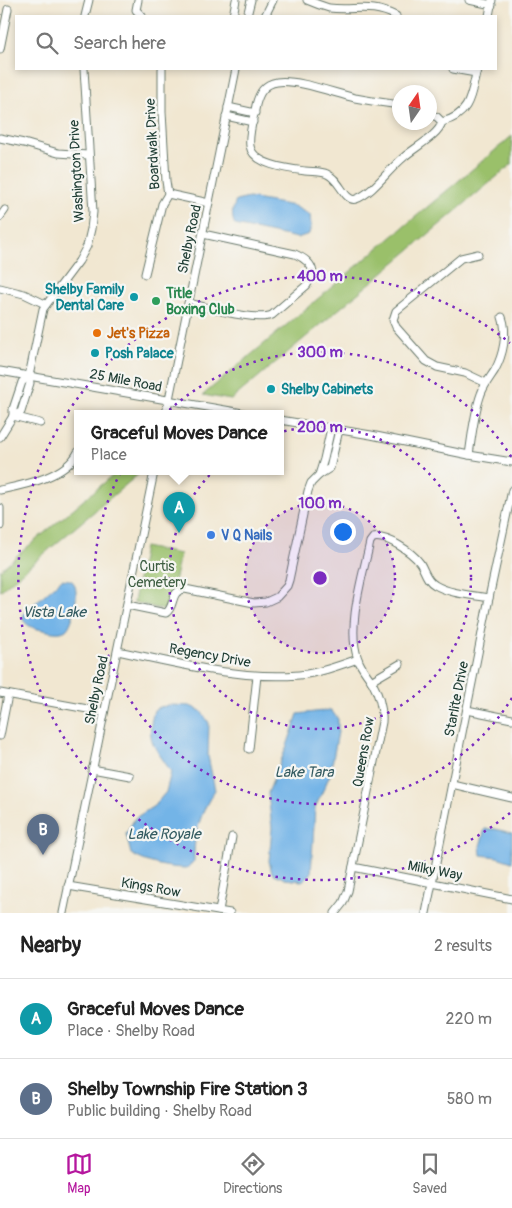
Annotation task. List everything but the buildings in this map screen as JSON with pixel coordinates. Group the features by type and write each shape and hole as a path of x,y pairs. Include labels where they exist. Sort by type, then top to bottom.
{"street":[{"path":"85,15 89,0"},
{"path":"138,0 136,10 141,15"},
{"path":"233,15 236,0"},
{"path":"247,15 251,0"},
{"path":"266,15 273,0"},
{"path":"307,0 330,8 374,8 393,15"},
{"path":"469,0 492,2 489,15"},
{"path":"0,49 8,9"},
{"name":"Washington Drive","path":"13,416 21,412 30,383 29,376 40,317 45,304 79,261 90,238 92,212 84,70"},
{"name":"Boardwalk Drive","path":"145,274 162,204 168,194 162,119 162,70"},
{"name":"Shelby Road","path":"167,410 236,70"},
{"path":"392,103 280,82 270,83 261,90 249,144 254,155 273,165 290,169 324,172 332,176 342,187 346,197 350,200 355,200 373,188 403,157 439,130 442,122 456,117 465,109 469,104 476,71"},
{"path":"228,107 255,113"},
{"path":"226,116 253,122"},
{"path":"437,119 442,122"},
{"path":"0,138 24,143 58,154 88,155"},
{"path":"168,194 208,204"},
{"path":"0,217 5,210"},
{"path":"188,303 248,316 266,317 307,285 313,273 311,265 301,256 203,234"},
{"path":"478,254 461,258 396,312 393,320 396,327 414,348 432,365 465,373 486,383"},
{"path":"0,288 24,294 45,304"},
{"path":"469,455 478,404 486,383 495,370 501,352 506,328 502,317"},
{"name":"25 Mile Road","path":"0,371 224,410"},
{"path":"0,437 13,416 40,423"},
{"path":"284,421 512,462"},
{"path":"319,475 330,428"},
{"path":"127,605 166,612 170,609 177,591 185,589 254,603 266,602 277,596 288,583 308,491 319,475 330,468 339,430"},
{"path":"0,490 24,484 59,471 70,464 74,458"},
{"name":"Shelby Road","path":"63,913 153,475"},
{"name":"Starlite Drive","path":"426,913 512,490"},
{"path":"0,508 0,526"},
{"name":"Queens Row","path":"336,913 348,891 383,712 372,682 358,660 353,641 354,621 370,542 372,538 382,538 408,552 418,560 427,577 435,586 489,598"},
{"name":"Regency Drive","path":"118,651 227,673 257,676 298,675 358,660"},
{"path":"372,682 400,664"},
{"path":"249,749 257,676"},
{"path":"0,693 104,712"},
{"path":"0,736 8,695"},
{"path":"466,710 512,720"},
{"path":"92,769 130,776"},
{"path":"452,784 512,798"},
{"path":"218,911 232,837"},
{"name":"Milky Way","path":"353,867 512,899"},
{"name":"Kings Row","path":"68,886 230,913"}],"green space":[{"path":"512,136 512,164 231,400 203,395"},
{"path":"113,475 137,475 0,591 0,570"},
{"name":"Curtis Cemetery","path":"144,547 180,554 169,606 163,610 134,602"}],"water":[{"path":"249,198 294,206 310,215 311,225 309,234 297,238 235,225 232,213 236,201"},
{"name":"Vista Lake","path":"62,579 72,581 76,592 75,606 71,621 66,630 55,632 35,628 27,624 23,620 24,613"},
{"name":"Lake Royale","path":"171,705 190,706 201,711 209,723 208,756 215,790 199,824 195,842 194,861 187,868 158,865 131,854 126,834 135,818 154,806 166,792 171,772 153,744 151,721 154,710"},
{"name":"Lake Tara","path":"331,710 338,719 338,732 330,775 315,808 311,874 302,881 285,879 272,873 269,861 272,828 268,793 298,714"},
{"path":"485,829 512,833 512,862 497,857 481,855 480,846"}],"place":[{"name":"Shelby Family Dental Care","path":"134,297"},
{"name":"Title Boxing Club","path":"156,301"},
{"name":"Jet's Pizza","path":"97,333"},
{"name":"Posh Palace","path":"95,353"},
{"name":"Shelby Cabinets","path":"271,389"},
{"name":"Graceful Moves Dance","path":"179,533"},
{"name":"V Q Nails","path":"211,535"},
{"name":"Shelby Township Fire Station 3","path":"43,855"}]}
